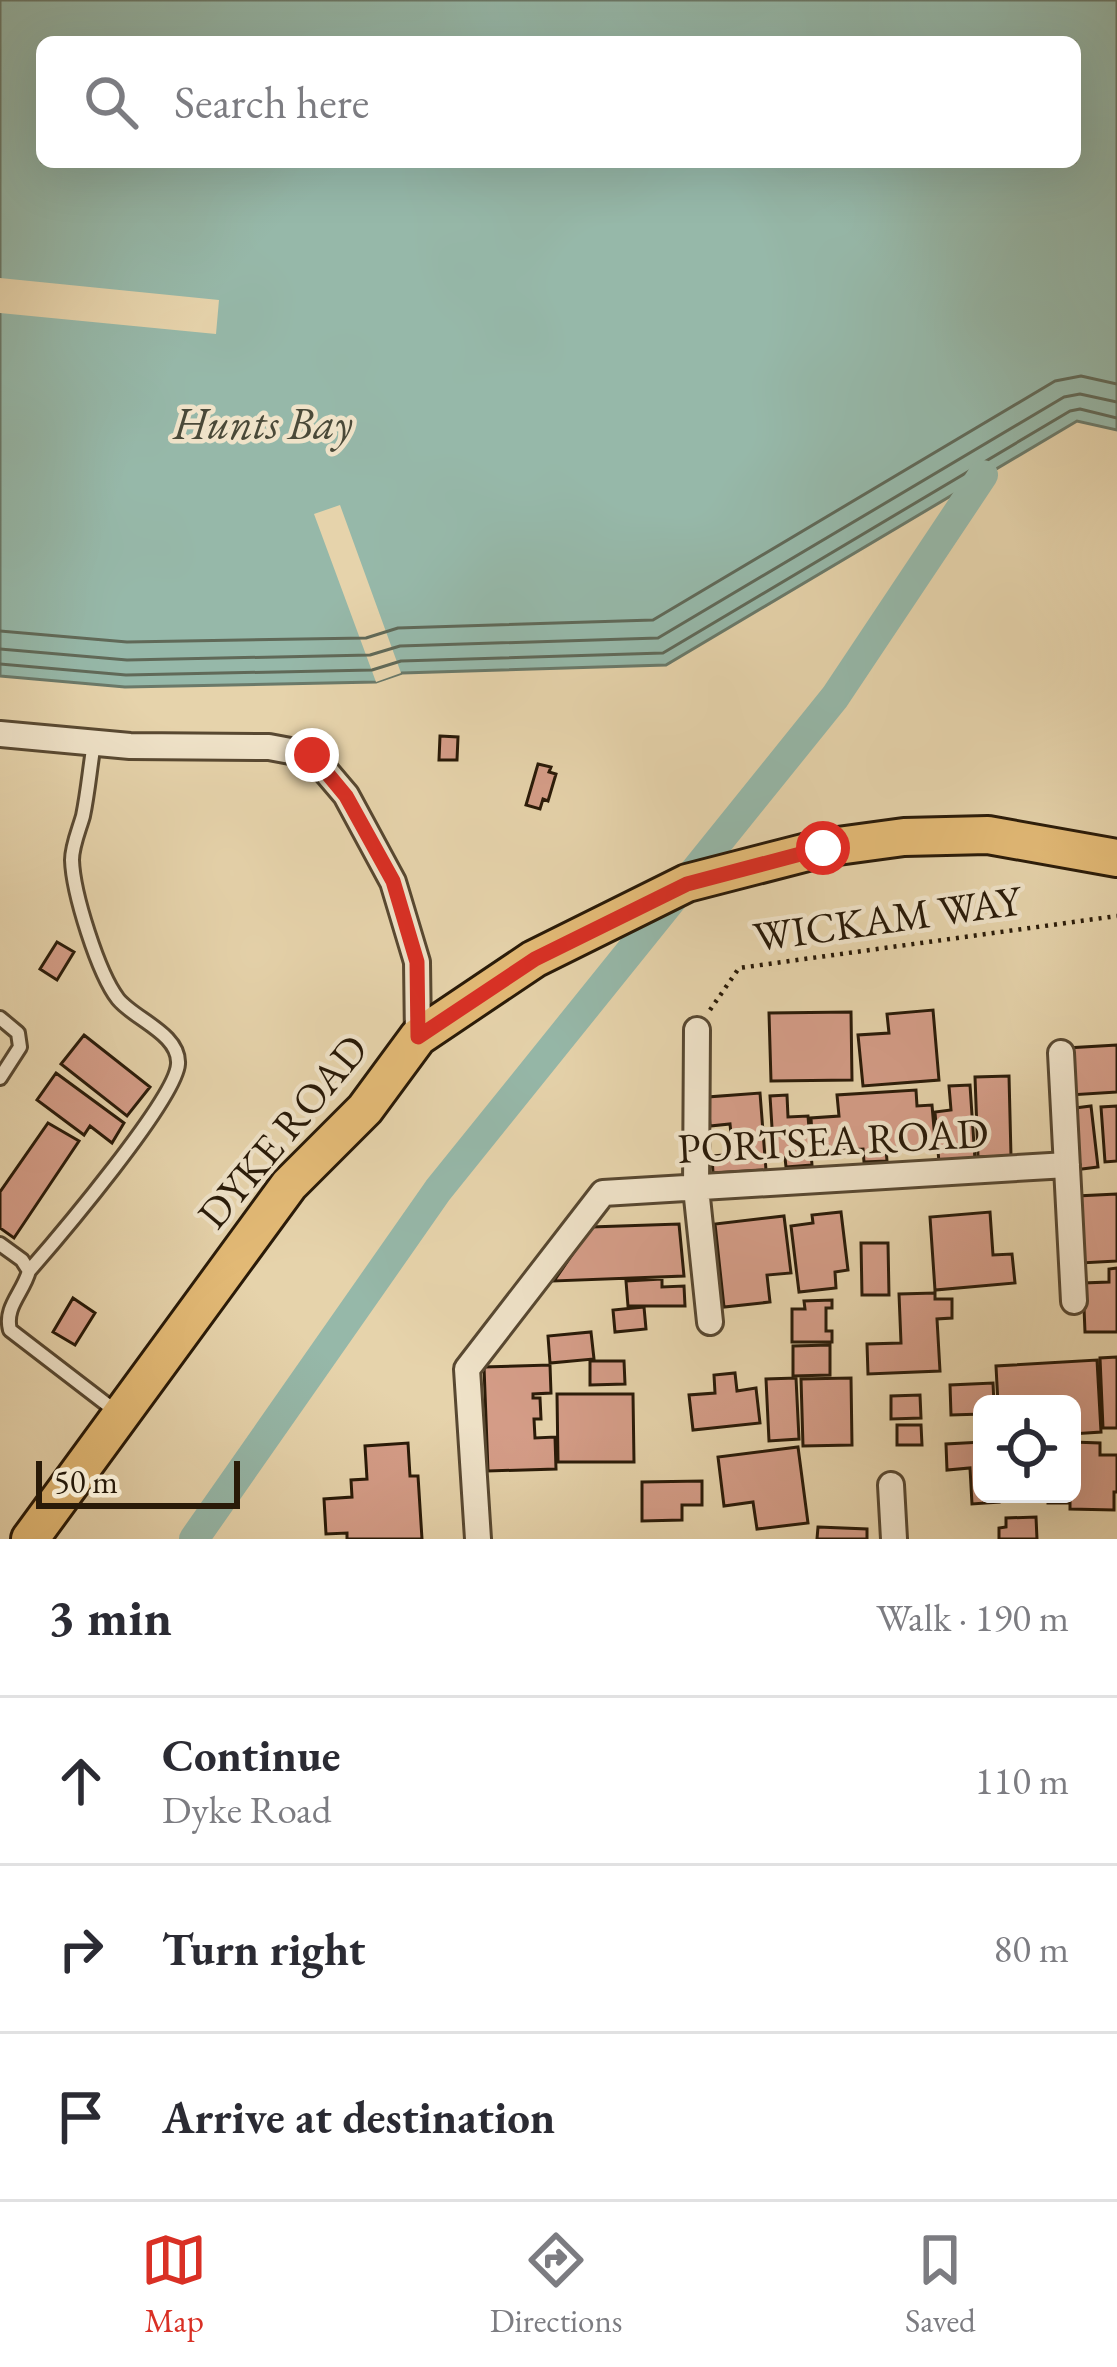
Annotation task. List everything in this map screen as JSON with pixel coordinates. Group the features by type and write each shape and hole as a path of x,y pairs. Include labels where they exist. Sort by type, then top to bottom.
{"main road":[{"name":"DYKE ROAD","path":"30,1539 289,1185 364,1109 418,1037 535,959 687,884 823,848 904,837 988,835 1117,858"}],"street":[{"path":"0,734 130,746 268,747 312,755 346,796 393,881 417,962 418,1037"},
{"path":"697,1030 697,1188 710,1322"},
{"path":"1061,1053 1074,1301"},
{"name":"PORTSEA ROAD","path":"478,1539 467,1369 603,1193 1067,1166"},
{"path":"890,1485 894,1539"}],"lane":[{"path":"94,743 72,857 78,895 94,951 118,998 172,1044 179,1060 174,1080 150,1118 29,1271 8,1312 10,1330 119,1414"},
{"path":"0,1018 18,1033 20,1047 0,1078"},
{"path":"0,1244 29,1271"}],"path":[{"name":"WICKAM WAY","path":"697,1030 739,968 1117,916"}],"water":[{"name":"Hunts Bay","path":"0,0 1117,0 1117,430 1077,421 666,665 402,673 376,682 125,687 0,676"}],"pier":[{"path":"0,278 219,300 216,334 0,313"},
{"path":"340,505 401,673 376,682 314,514"}],"building":[{"path":"440,736 458,737 457,760 439,760"},
{"path":"538,764 551,767 549,772 556,774 548,801 543,799 540,809 526,805"},
{"path":"57,942 74,952 57,980 40,969"},
{"path":"933,1010 939,1080 863,1086 858,1035 889,1033 887,1014"},
{"path":"851,1012 852,1080 771,1081 769,1013"},
{"path":"84,1035 150,1087 127,1116 61,1064"},
{"path":"1117,1045 1117,1092 1070,1095 1067,1048"},
{"path":"56,1073 124,1123 112,1143 90,1126 84,1135 37,1100"},
{"path":"1009,1076 1011,1156 978,1157 975,1077"},
{"path":"970,1085 975,1160 939,1163 935,1112 951,1110 949,1086"},
{"path":"916,1090 917,1106 932,1105 935,1140 927,1141 928,1146 886,1149 887,1161 864,1162 863,1149 813,1152 811,1118 839,1116 837,1095"},
{"path":"760,1093 766,1170 713,1173 712,1156 733,1154 730,1124 710,1126 708,1097"},
{"path":"787,1095 788,1117 808,1116 812,1165 786,1167 785,1158 774,1159 770,1096"},
{"path":"1091,1106 1098,1167 1074,1170 1067,1109"},
{"path":"1117,1106 1117,1161 1105,1162 1101,1107"},
{"path":"48,1123 79,1141 14,1238 0,1228 0,1192"},
{"path":"1117,1194 1117,1261 1081,1263 1077,1196"},
{"path":"841,1212 848,1270 835,1272 836,1288 799,1292 791,1226 813,1223 812,1215"},
{"path":"990,1212 993,1255 1012,1254 1015,1283 935,1290 930,1217"},
{"path":"784,1216 791,1273 767,1275 770,1302 724,1307 715,1224"},
{"path":"679,1224 684,1276 554,1281 591,1227"},
{"path":"861,1243 888,1243 889,1295 862,1295"},
{"path":"1117,1268 1117,1332 1085,1332 1083,1283 1109,1282 1109,1269"},
{"path":"662,1279 662,1287 684,1286 685,1306 628,1306 626,1281"},
{"path":"935,1293 935,1299 952,1299 952,1318 937,1319 940,1371 868,1374 867,1344 901,1343 899,1294"},
{"path":"73,1298 95,1313 75,1345 53,1332"},
{"path":"832,1300 832,1308 826,1308 826,1331 832,1331 832,1342 792,1342 792,1309 805,1309 804,1301"},
{"path":"644,1307 646,1329 615,1332 613,1310"},
{"path":"591,1332 594,1359 550,1363 548,1336"},
{"path":"830,1345 830,1375 793,1376 793,1346"},
{"path":"1117,1357 1117,1428 1103,1428 1100,1358"},
{"path":"1097,1360 1101,1432 1081,1433 1081,1395 998,1395 996,1366"},
{"path":"590,1361 624,1361 625,1384 590,1385"},
{"path":"550,1365 551,1393 533,1394 540,1398 541,1419 534,1419 535,1438 555,1437 556,1469 488,1471 484,1367"},
{"path":"735,1373 737,1391 756,1388 760,1423 693,1430 689,1395 715,1393 714,1375"},
{"path":"796,1378 799,1439 769,1441 766,1379"},
{"path":"851,1378 852,1445 803,1446 801,1379"},
{"path":"993,1383 994,1395 973,1395 973,1414 951,1415 950,1385"},
{"path":"557,1394 633,1394 634,1462 558,1462"},
{"path":"920,1395 921,1418 891,1419 891,1396"},
{"path":"897,1425 921,1425 922,1445 897,1445"},
{"path":"973,1442 973,1503 986,1503 972,1504 970,1468 947,1470 946,1444"},
{"path":"1081,1442 1100,1443 1100,1455 1117,1455 1114,1510 1070,1509 1070,1503 1081,1503"},
{"path":"408,1443 410,1476 418,1476 422,1539 347,1539 347,1533 326,1534 324,1499 352,1497 351,1480 367,1479 365,1446"},
{"path":"798,1447 808,1523 757,1529 753,1502 724,1506 718,1457"},
{"path":"702,1481 702,1505 682,1505 682,1520 642,1521 642,1482"},
{"path":"1036,1517 1037,1539 999,1539 1006,1518"},
{"path":"818,1527 867,1529 867,1539 817,1539"}],"waterway":[{"path":"194,1539 438,1190 835,697 983,475"}],"route":[{"path":"312,755 346,796 393,881 417,962 418,1037 535,959 687,884 823,848"}]}
